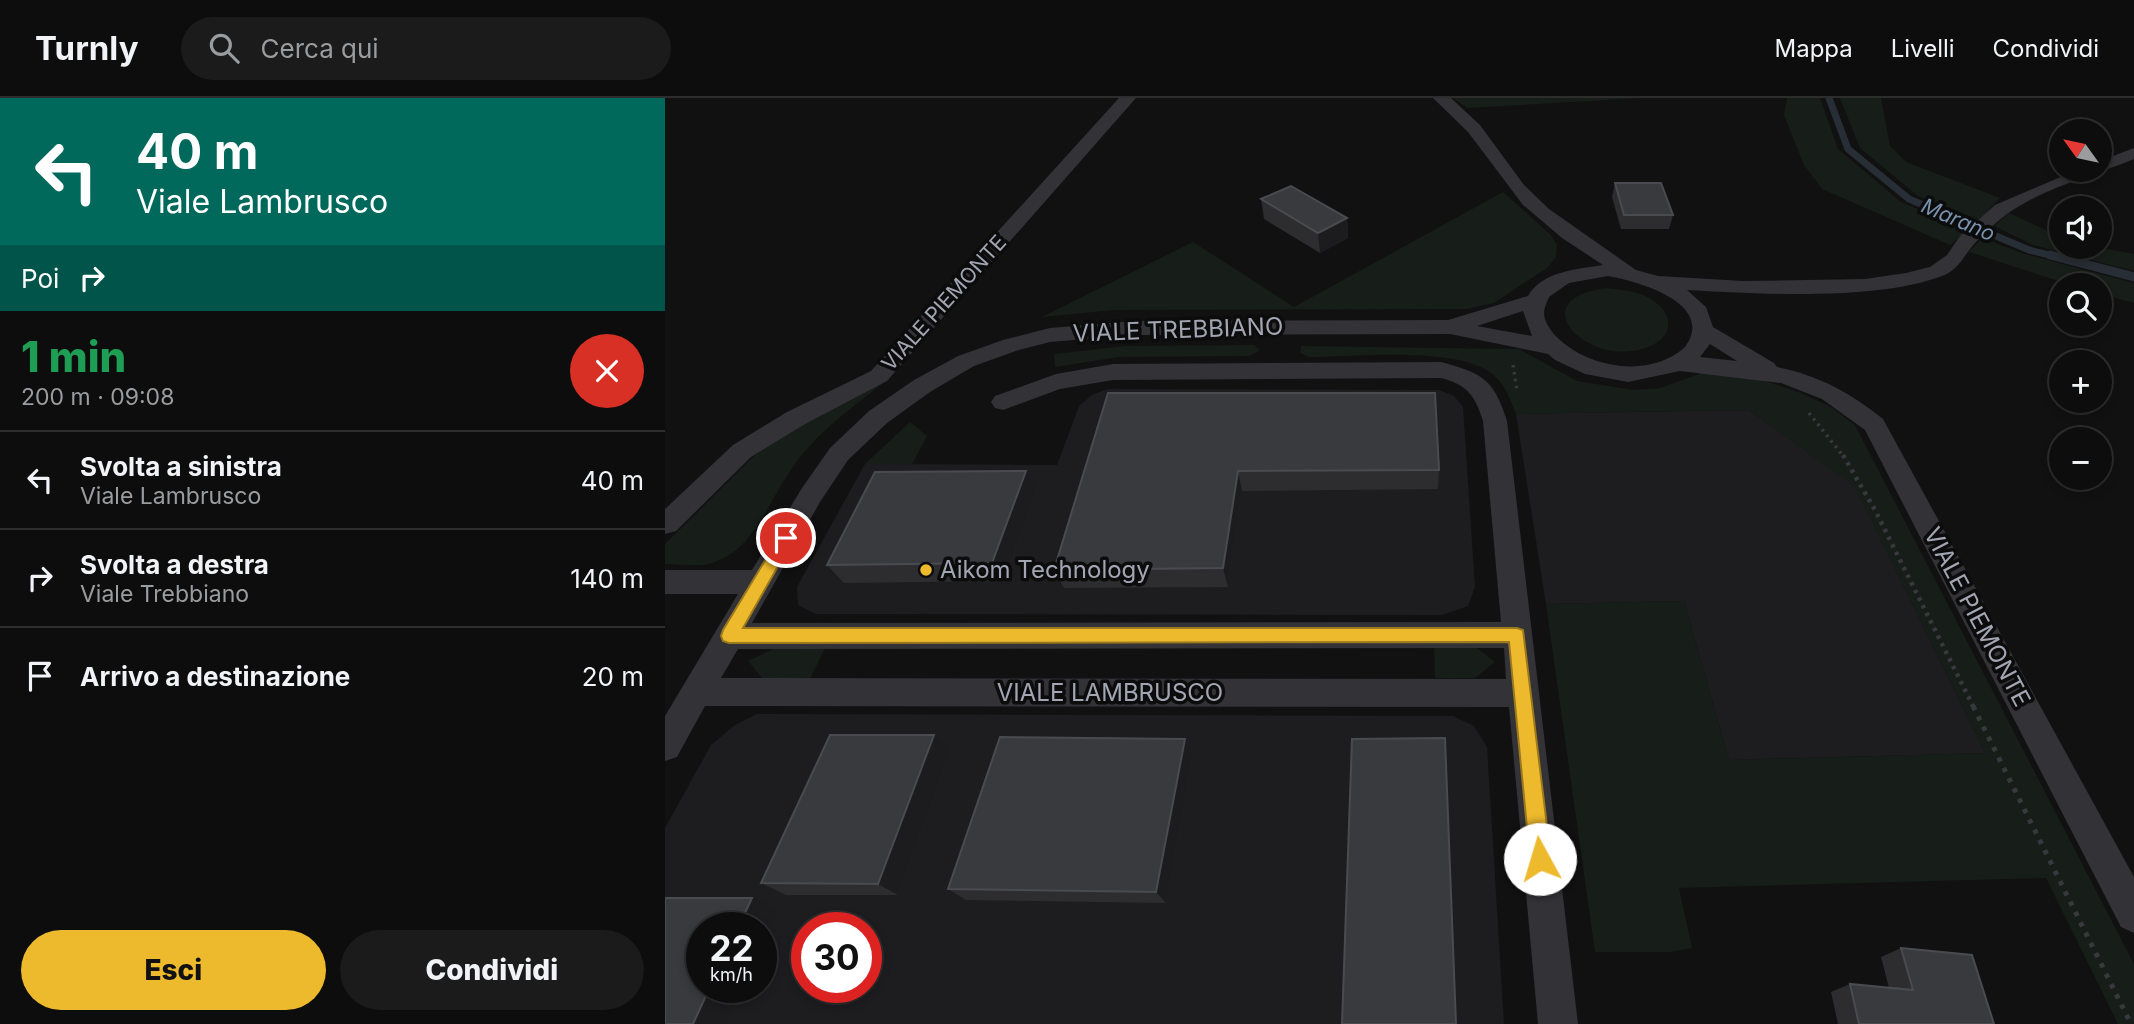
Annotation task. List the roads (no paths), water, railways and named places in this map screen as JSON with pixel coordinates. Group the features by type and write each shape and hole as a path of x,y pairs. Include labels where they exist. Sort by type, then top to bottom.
{"street":[{"name":"VIALE PIEMONTE","path":"666,524 742,451 796,418 879,376 1128,98"},
{"path":"1441,98 1459,110 1488,144 1518,188 1559,228 1630,273"},
{"path":"2112,162 2134,153"},
{"path":"2112,167 2134,167"},
{"path":"1543,292 1567,276 1586,271 1630,273 1659,282 1743,287 1865,285 1907,279 1937,271 1954,258 1967,240 2002,209 2061,182"},
{"path":"1559,228 1565,256 1563,267 1543,292 1532,315 1537,331 1550,347 1572,361 1598,370 1627,374 1656,371 1679,363 1692,354 1699,342 1700,323 1713,298 1743,287"},
{"path":"1659,282 1690,303 1700,323"},
{"name":"VIALE TREBBIANO","path":"1450,327 1543,292"},
{"name":"VIALE PIEMONTE","path":"1700,323 1771,371 1840,397 1874,425 2134,914"},
{"path":"1275,371 1282,327"},
{"name":"VIALE TREBBIANO","path":"665,746 811,495 839,454 878,418 922,386 966,361 1024,341 1092,329 1450,327 1550,347"},
{"name":"VIALE PIEMONTE","path":"1679,363 1771,371"},
{"path":"1003,402 1056,383 1113,372 1441,370 1473,381 1486,391 1495,421 1558,1024"},
{"path":"665,582 761,582"},
{"path":"729,636 1517,635"},
{"name":"VIALE LAMBRUSCO","path":"696,692 1523,693"}],"waterway":[{"name":"Marano","path":"1829,98 1848,149 1909,199 2029,250 2049,255"},
{"name":"Marano","path":"2065,259 2134,277"}],"place":[{"name":"Aikom Technology","path":"926,570"}]}
